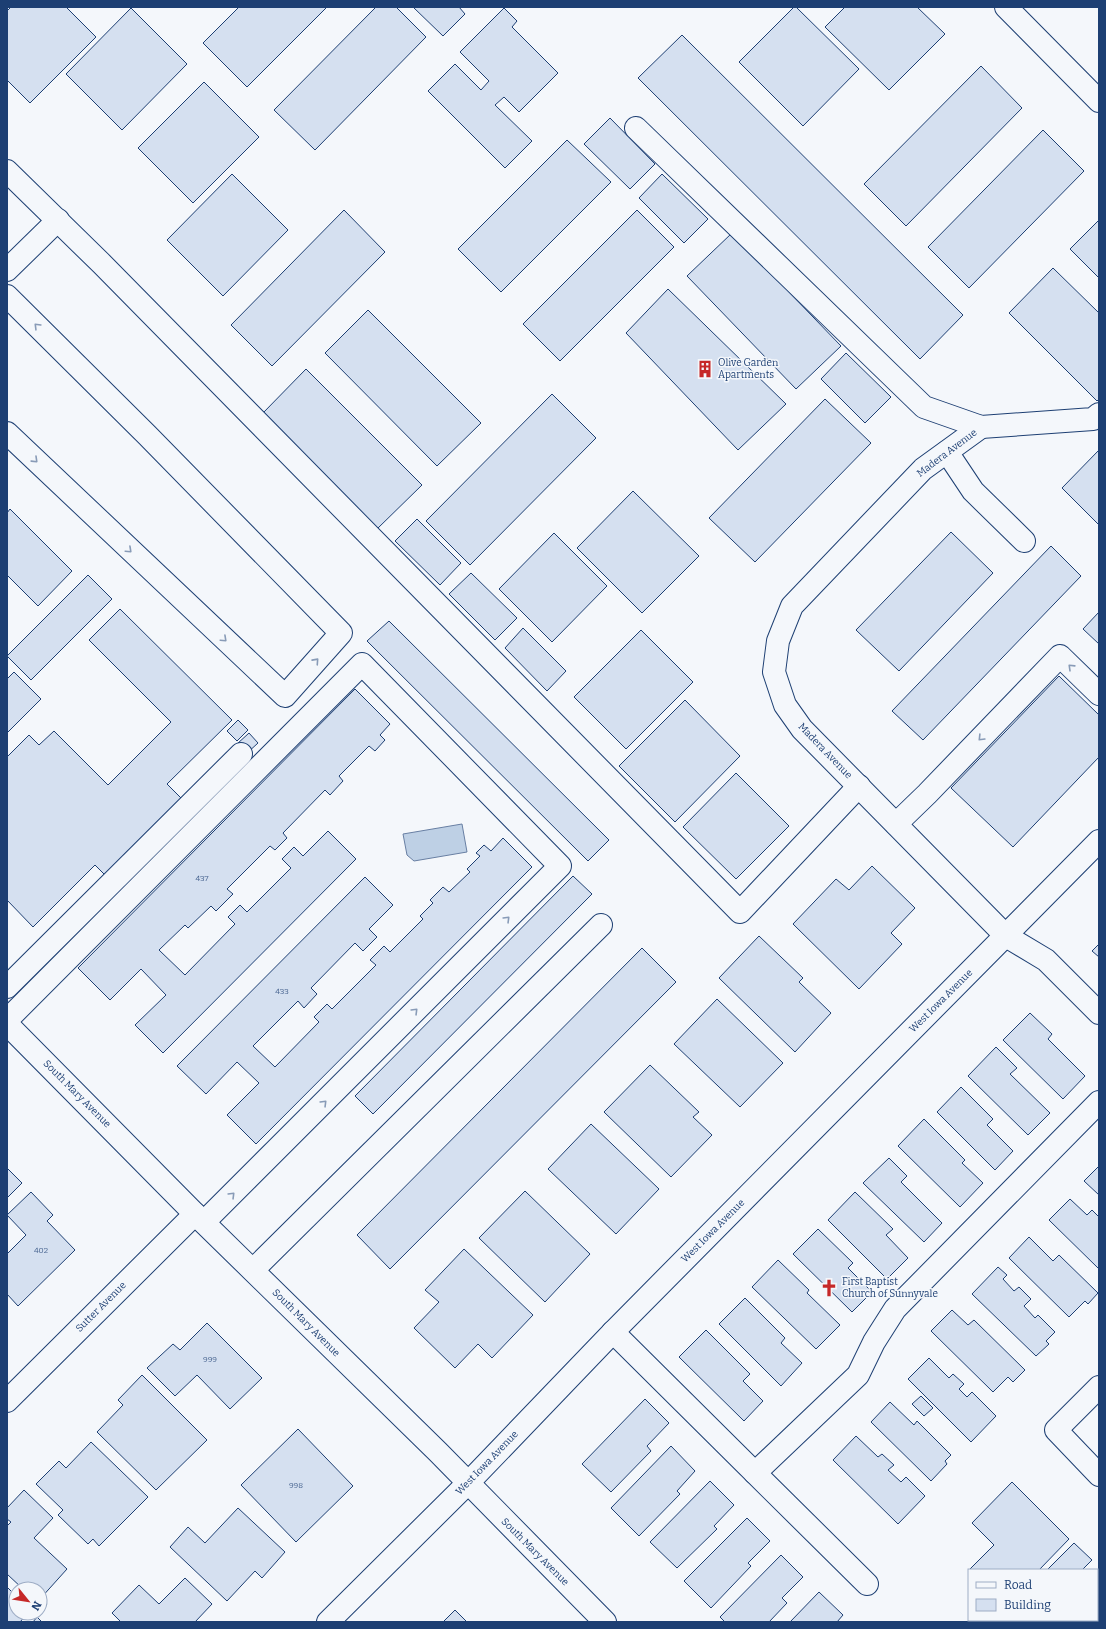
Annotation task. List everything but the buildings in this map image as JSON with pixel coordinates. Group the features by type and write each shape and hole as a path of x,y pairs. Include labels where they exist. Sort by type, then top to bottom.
{"street":[{"path":"1006,7 1099,101"},
{"path":"636,128 924,407 981,427 1093,420 1099,414"},
{"path":"7,171 58,220 740,912 859,786"},
{"path":"7,270 58,220"},
{"path":"7,296 153,441 341,633 285,696 7,433"},
{"name":"Madera Avenue","path":"981,427 922,470 792,606 778,641 774,672 785,705 802,729 1006,936 1046,960 1099,1013"},
{"path":"947,452 973,491 1024,540"},
{"path":"896,824 927,794 1060,656 1099,694"},
{"name":"Sutter Avenue","path":"7,1020 362,664 560,866 200,1218 7,1401"},
{"path":"7,987 241,754"},
{"name":"West Iowa Avenue","path":"328,1622 468,1483 613,1332 1099,841"},
{"path":"253,1270 601,925"},
{"name":"South Mary Avenue","path":"7,1024 200,1218 468,1483 605,1622"},
{"path":"755,1473 858,1375 874,1342 895,1309 1099,1102"},
{"path":"613,1332 867,1584"},
{"path":"1099,1387 1056,1430 1099,1475"}],"water":[{"path":"462,824 467,852 414,861 407,855 403,834"}],"place":[{"name":"Olive Garden Apartments","path":"705,369"},
{"name":"First Baptist Church of Sunnyvale","path":"829,1288"}]}
